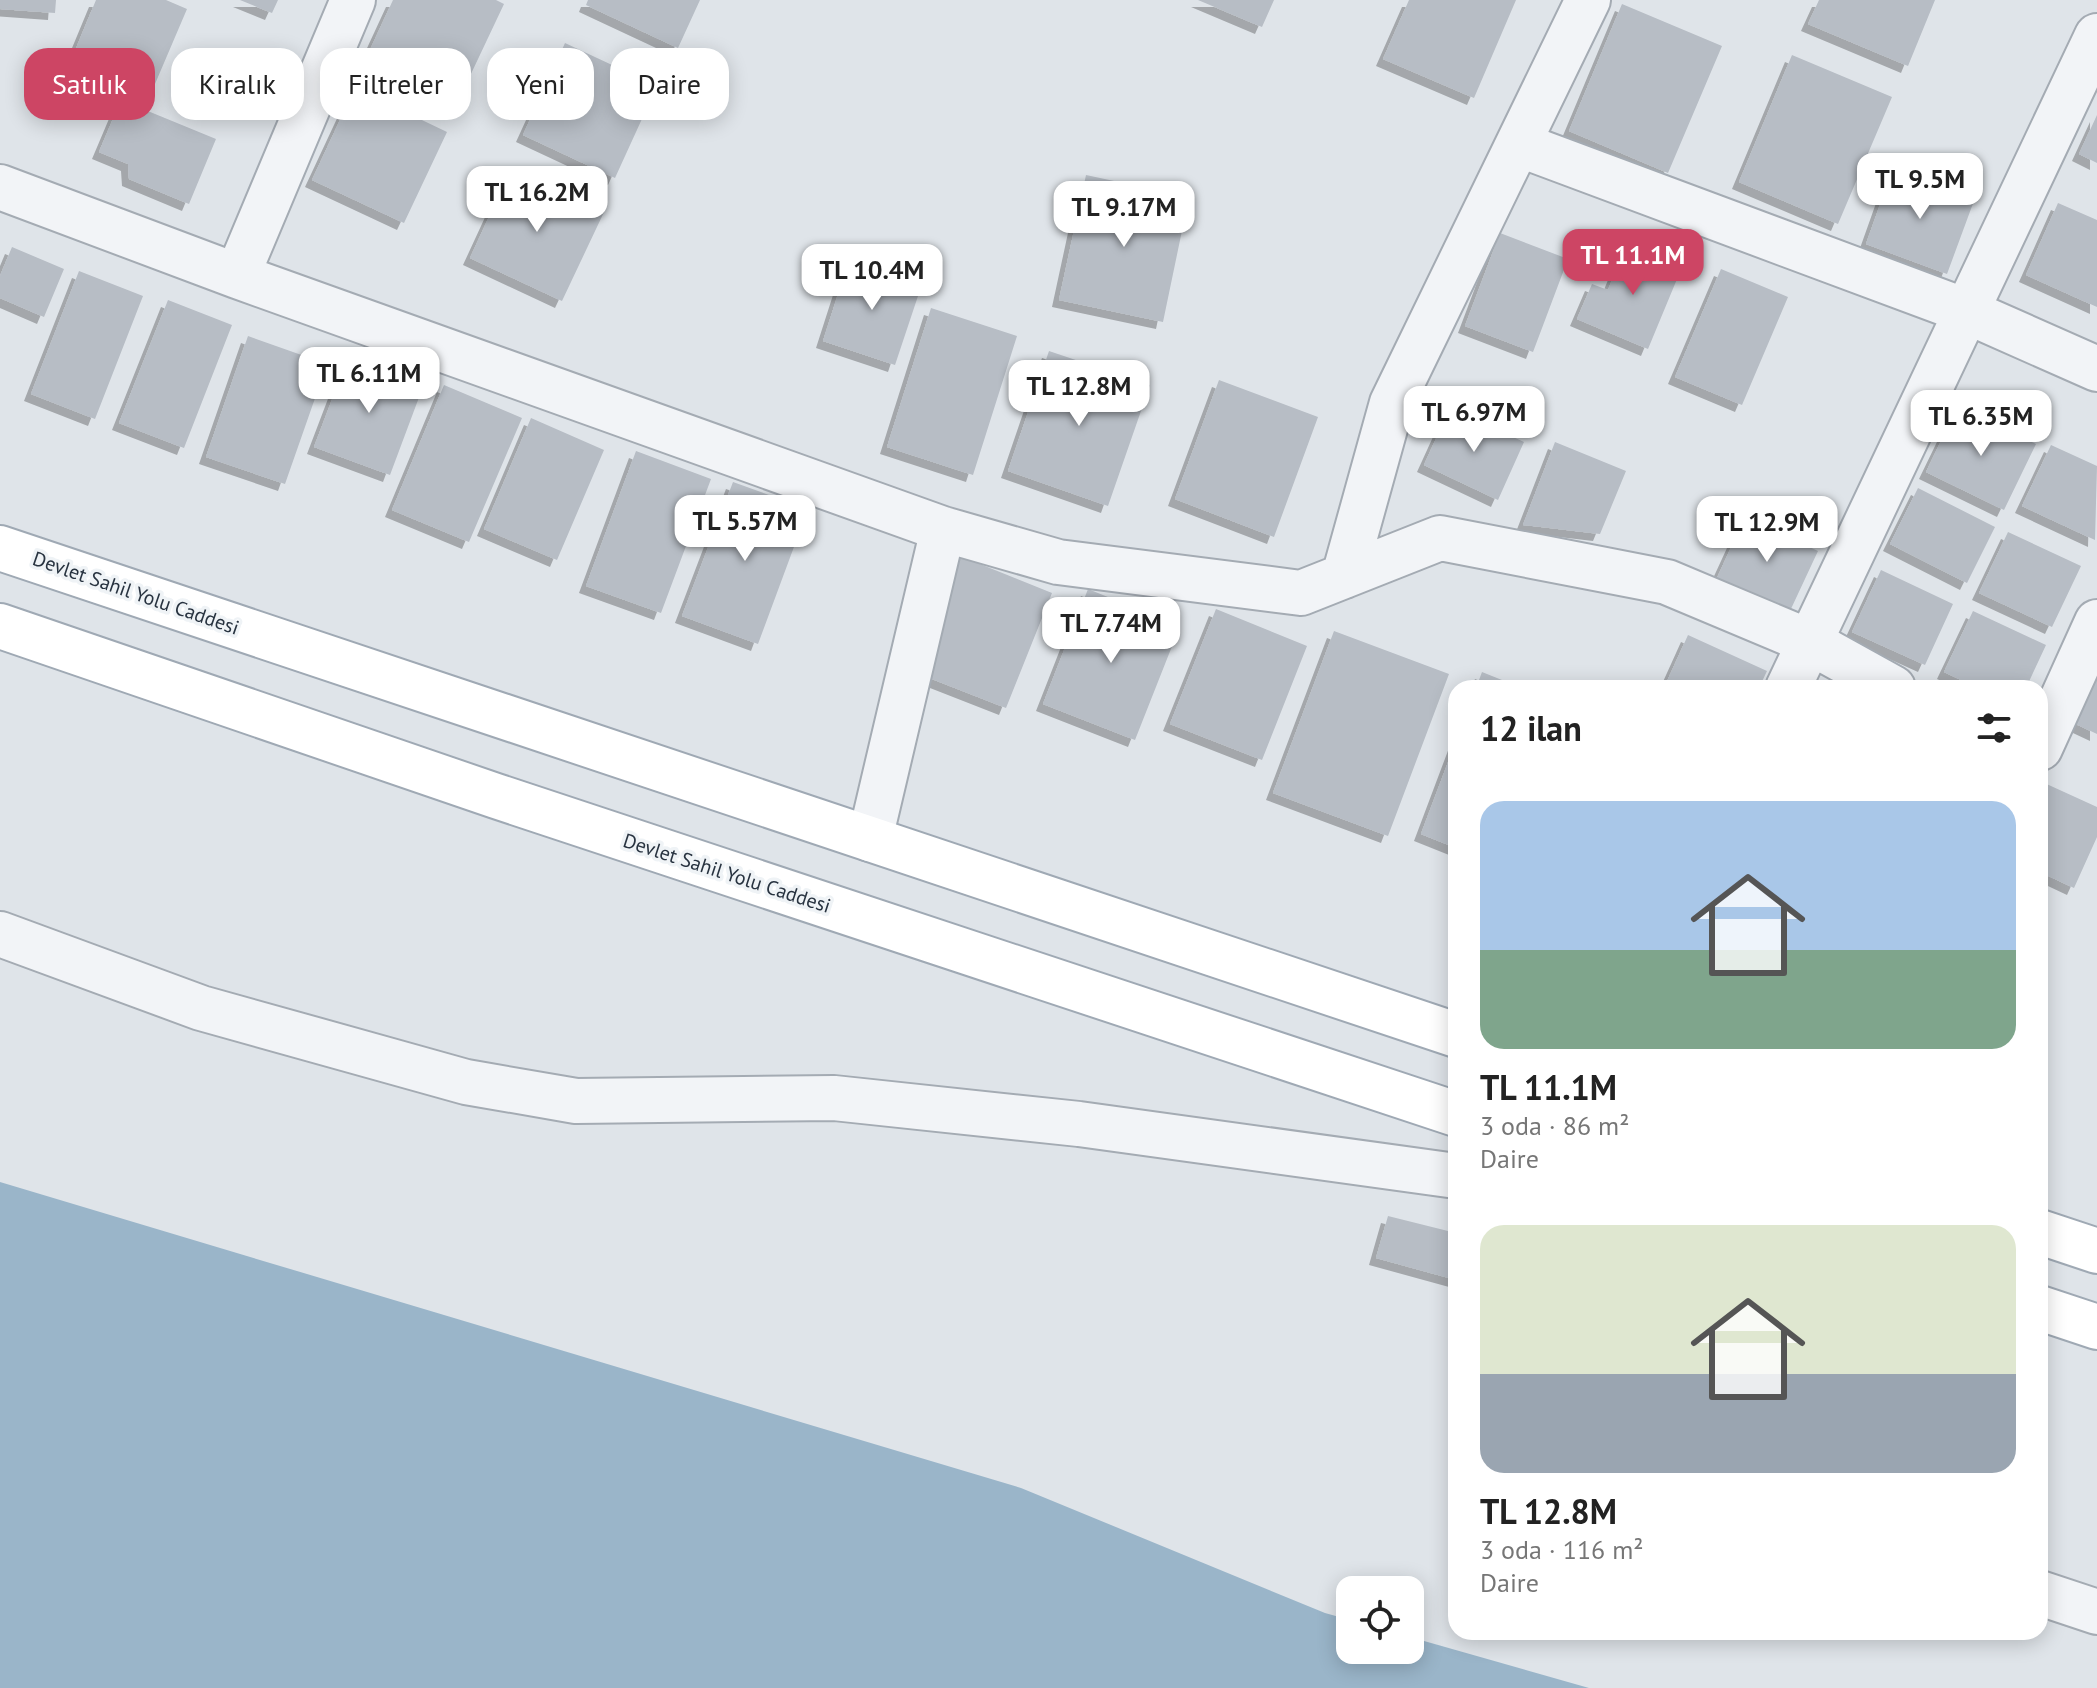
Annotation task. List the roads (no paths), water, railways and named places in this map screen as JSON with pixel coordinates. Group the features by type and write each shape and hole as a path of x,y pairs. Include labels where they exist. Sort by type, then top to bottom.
{"main road":[{"name":"Devlet Sahil Yolu Caddesi","path":"0,548 1448,1032"},
{"name":"Devlet Sahil Yolu Caddesi","path":"0,626 496,796 1448,1111"},
{"path":"2048,1235 2097,1251"},
{"path":"2048,1311 2097,1327"}],"street":[{"path":"237,276 353,0"},
{"path":"1344,576 1392,403 1588,0"},
{"path":"1792,680 2097,36"},
{"path":"1518,144 1966,311 2097,369"},
{"path":"0,187 237,276 943,529 1058,562 1301,593 1440,538 1667,582 1810,642 1879,680"},
{"path":"870,839 943,529"},
{"path":"2048,730 2097,622"},
{"path":"0,934 201,1008 466,1082 576,1101 834,1098 1079,1124 1448,1175"},
{"path":"2048,1596 2097,1612"}],"water":[{"path":"0,1182 1021,1488 1336,1616 1336,1664 1424,1664 1424,1641 1589,1688 0,1688"}]}
